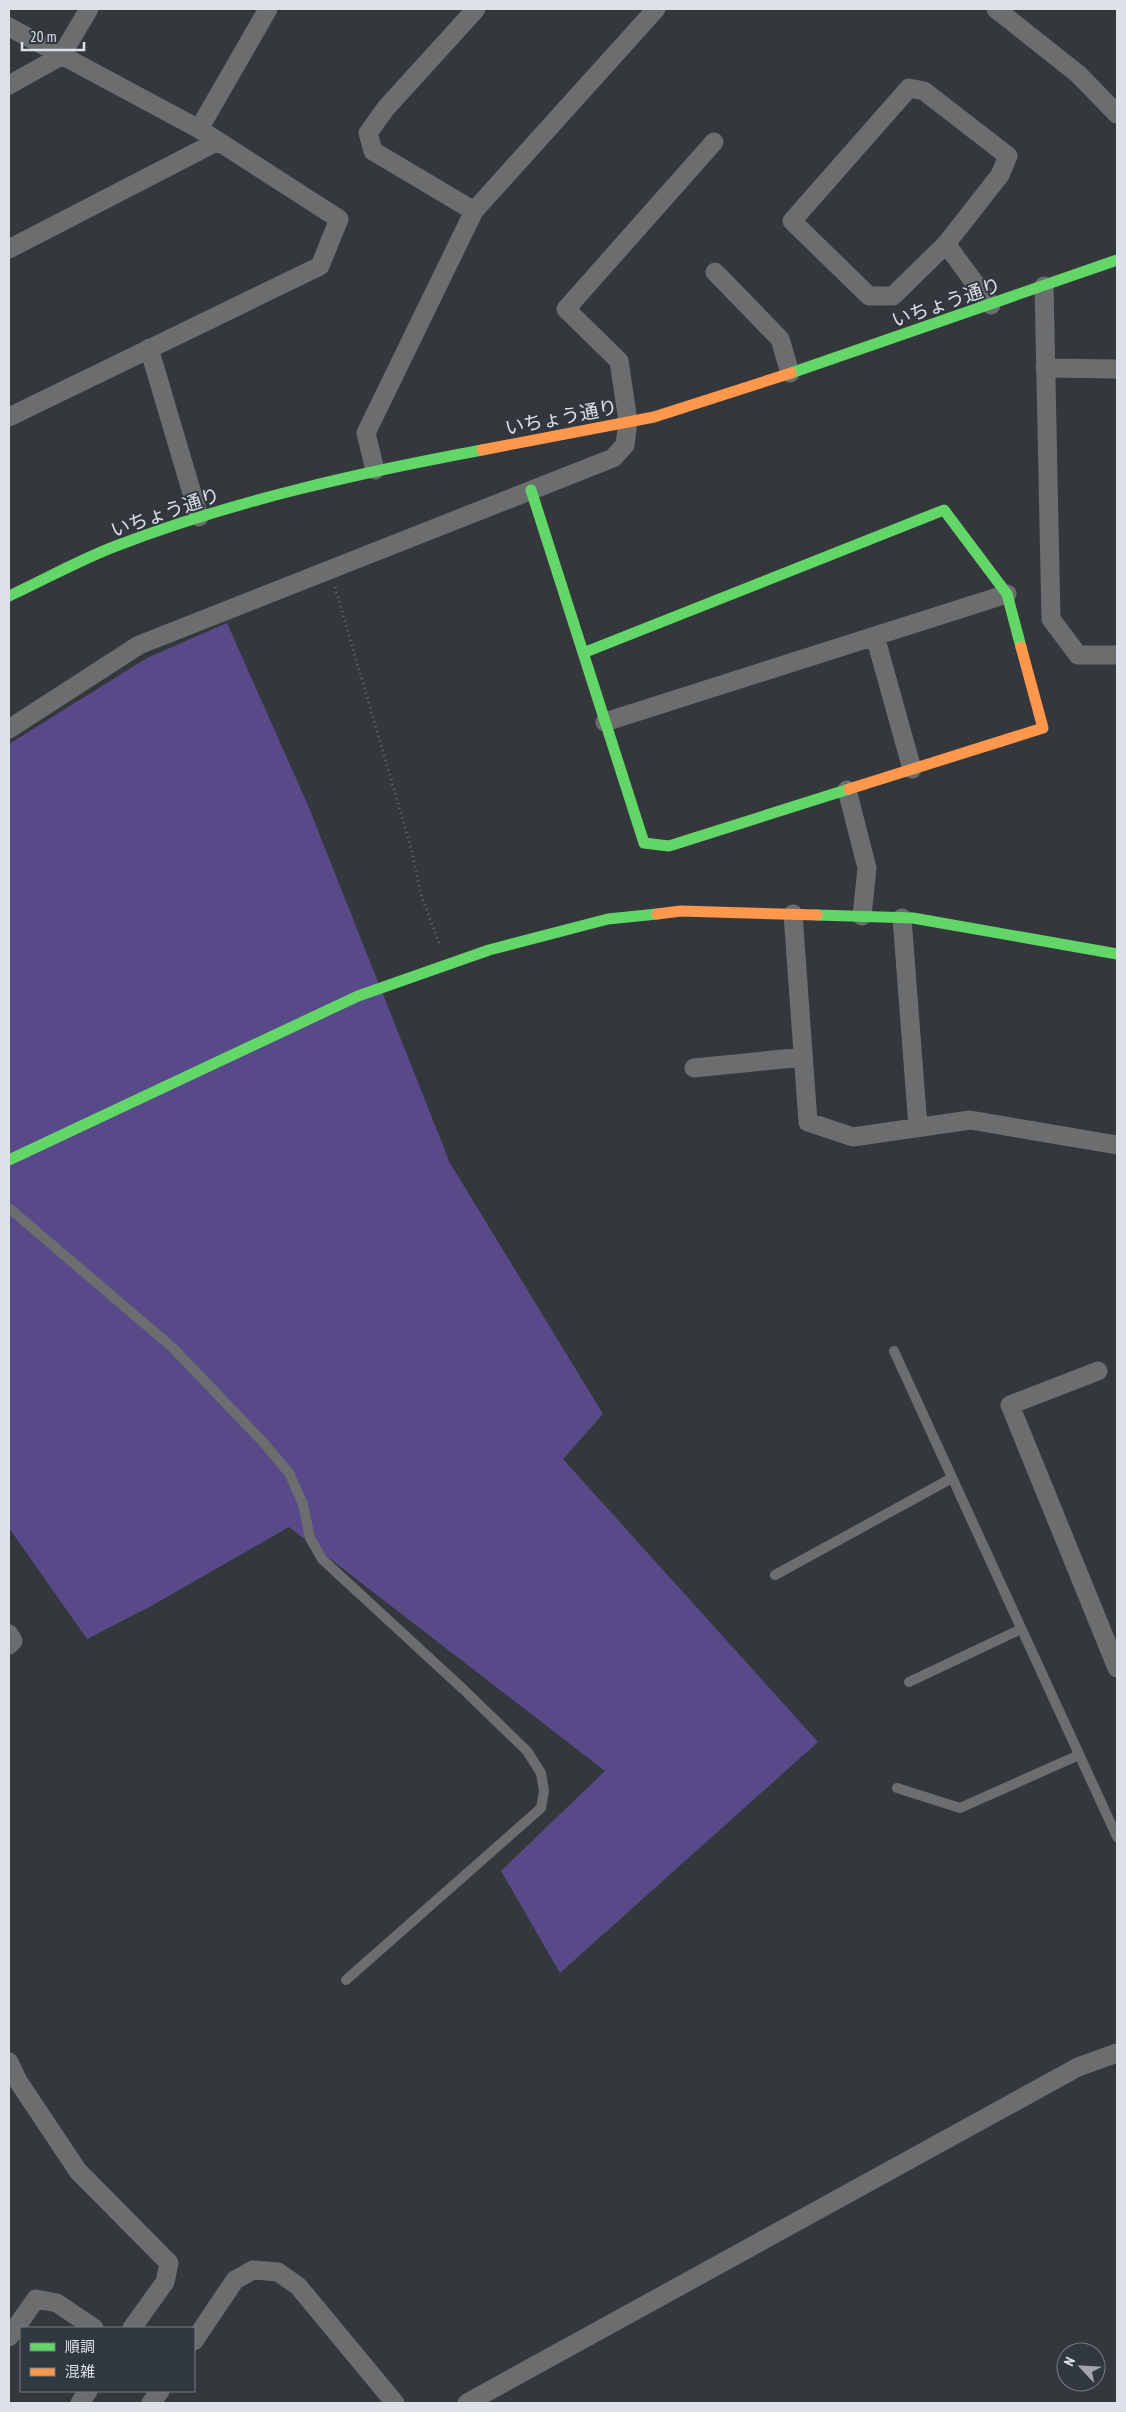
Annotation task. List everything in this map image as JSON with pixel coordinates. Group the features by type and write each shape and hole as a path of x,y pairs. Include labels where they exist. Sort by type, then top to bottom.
{"street":[{"path":"9,84 61,56 89,9"},
{"path":"199,130 268,9"},
{"path":"474,211 373,150 368,133 386,108 476,9"},
{"path":"375,470 366,433 474,211 656,9"},
{"path":"996,9 1078,74 1117,114"},
{"path":"9,28 199,130 340,219 320,266 9,417"},
{"path":"909,88 924,91 1008,156 1000,175 946,244 893,296 869,296 792,221 909,88"},
{"path":"9,249 218,141"},
{"path":"9,729 139,645 613,458 625,445 628,421 619,361 566,309 714,142"},
{"path":"946,244 991,305"},
{"name":"いちょう通り","path":"9,596 114,547 199,518 375,470 654,417 991,305 1117,260"},
{"path":"715,272 780,339 790,373"},
{"path":"1044,286 1051,619 1078,654 1117,655"},
{"path":"149,348 199,518"},
{"path":"1045,368 1117,369"},
{"path":"531,490 605,722 644,842 669,846 1044,728 1007,594 944,510 583,653"},
{"path":"605,722 1007,594"},
{"path":"875,636 912,769"},
{"path":"847,790 867,868 862,916"},
{"path":"9,1160 358,996 489,950 608,919 681,911 902,918 1117,954"},
{"path":"793,914 808,1122 853,1137 970,1120 1117,1144"},
{"path":"902,918 918,1128"},
{"path":"694,1068 803,1057"},
{"path":"1098,1371 1010,1404 1117,1668"},
{"path":"9,1634 13,1641 9,1645"},
{"path":"467,2403 1078,2067 1117,2053"},
{"path":"9,2062 18,2081 78,2171 169,2263 165,2282 133,2327"},
{"path":"195,2340 235,2280 253,2270 278,2272 298,2286 395,2403"},
{"path":"9,2337 36,2299 57,2303 93,2327"},
{"path":"80,2403 87,2392"},
{"path":"152,2403 159,2392"}],"lane":[{"path":"9,1208 173,1348 263,1442 289,1473 303,1504 310,1538 322,1559 520,1744 527,1751 540,1773 544,1791 541,1808 346,1980"},
{"path":"894,1351 1117,1838"},
{"path":"775,1575 952,1478"},
{"path":"908,1682 1021,1628"},
{"path":"897,1788 960,1808 1080,1755"}],"path":[{"path":"330,569 412,851 421,895 448,965"}],"shaded area":[{"path":"227,623 307,803 450,1163 603,1414 563,1459 818,1742 560,1973 501,1871 605,1771 289,1527 153,1605 87,1639 9,1528 9,744 147,658"}],"traffic: fast":[{"path":"791,373 1117,260"},
{"path":"9,596 102,552 205,515 296,490 389,468 482,450"},
{"path":"531,490 644,843 669,846 849,789"},
{"path":"583,653 944,510 1007,594 1021,647"},
{"path":"9,1160 358,996 489,950 608,919 657,914"},
{"path":"817,915 913,918 1117,954"}],"traffic: slow":[{"path":"482,450 654,417 791,373"},
{"path":"849,789 1043,728 1021,647"},
{"path":"657,914 681,911 817,915"}]}
